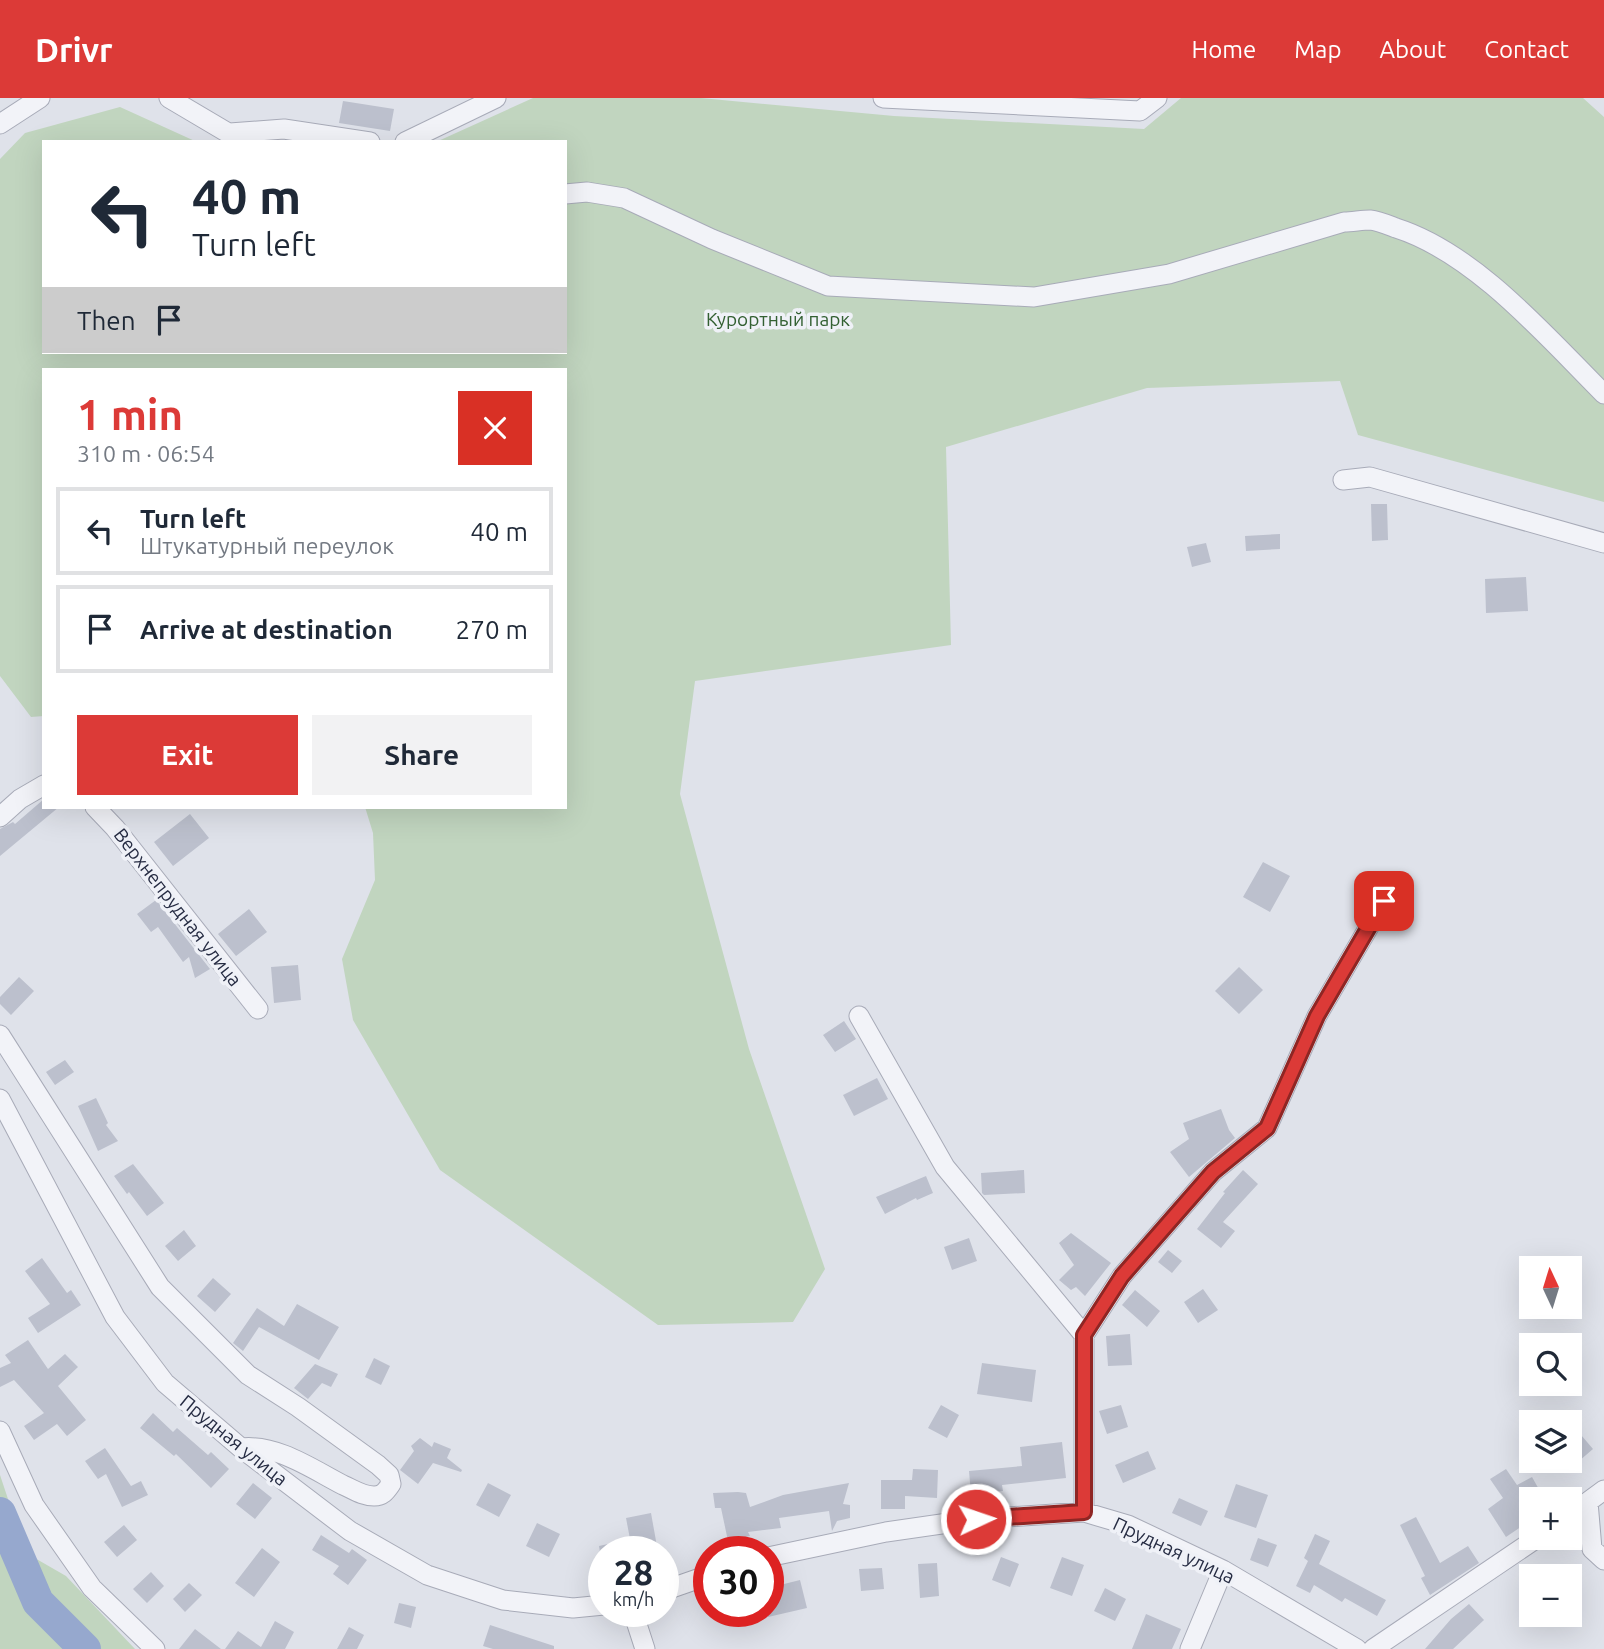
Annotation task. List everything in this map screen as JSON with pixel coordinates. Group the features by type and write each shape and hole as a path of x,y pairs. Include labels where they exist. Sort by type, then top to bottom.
{"street":[{"path":"0,124 40,98"},
{"path":"169,98 237,138 284,129 357,140"},
{"path":"409,140 494,98"},
{"path":"883,98 1140,111 1157,98"},
{"path":"567,194 587,192 624,198 712,239 828,286 1034,297 1169,274 1344,222 1373,220 1415,234 1446,251 1477,274 1526,316 1604,394"},
{"path":"1343,480 1370,477 1604,542"},
{"path":"0,817 20,799 42,786"},
{"name":"Верхнепрудная улица","path":"97,809 115,828 258,1009"},
{"path":"1084,1512 1084,1335 1122,1276 1213,1172 1267,1128 1317,1016 1384,901"},
{"path":"859,1016 944,1167 1084,1335"},
{"path":"0,1035 160,1287 248,1375 378,1465 388,1475 390,1484 385,1493 375,1496 358,1493 270,1450 241,1448"},
{"name":"Прудная улица","path":"0,1099 115,1317 165,1383 241,1448 350,1531 427,1575 503,1600 573,1608 588,1607"},
{"path":"0,1431 34,1505 92,1588 155,1649"},
{"path":"1582,1506 1604,1490"},
{"path":"1588,1502 1592,1549 1604,1560"},
{"name":"Прудная улица","path":"784,1554 886,1532 976,1519 1084,1512 1128,1525 1223,1570 1357,1649"},
{"path":"1373,1649 1519,1550"},
{"path":"1190,1649 1223,1570"},
{"path":"638,1627 645,1649"}],"green space":[{"name":"Курортный парк","path":"533,98 701,98 894,116 1144,129 1181,98 1583,98 1604,117 1604,502 1358,435 1340,381 1147,388 946,447 951,645 695,681 680,794 749,1049 825,1269 793,1322 658,1325 440,1170 353,1020 342,959 375,880 373,833 366,809 567,809 567,368 42,368 42,716 31,717 0,676 0,159 25,133 120,107 193,140 42,140 42,354 567,354 567,140 440,140"},
{"path":"0,1475 26,1553 66,1576 135,1649 0,1649"}],"building":[{"path":"343,101 394,109 390,131 339,123"},
{"path":"1371,504 1387,504 1388,540 1372,541"},
{"path":"1280,534 1280,549 1246,551 1245,536"},
{"path":"1206,543 1211,562 1192,567 1187,547"},
{"path":"1526,577 1528,611 1486,613 1485,579"},
{"path":"42,801 42,809 57,809 0,856 0,829 13,822 15,824"},
{"path":"190,814 209,838 173,866 154,842"},
{"path":"1263,862 1290,876 1270,912 1243,897"},
{"path":"156,900 210,969 195,978 189,957 183,962 158,927 151,932 137,914"},
{"path":"249,909 267,932 236,956 218,934"},
{"path":"298,965 301,1000 274,1003 271,967"},
{"path":"1239,967 1263,990 1239,1014 1215,991"},
{"path":"19,977 34,991 11,1015 0,1004 0,997"},
{"path":"844,1021 856,1039 835,1052 823,1035"},
{"path":"65,1060 74,1072 55,1085 46,1072"},
{"path":"877,1078 888,1099 854,1116 843,1095"},
{"path":"96,1098 108,1123 106,1125 118,1141 98,1151 78,1106"},
{"path":"1221,1109 1235,1138 1189,1177 1170,1152 1189,1139 1183,1123"},
{"path":"133,1164 164,1203 147,1216 114,1176"},
{"path":"1024,1170 1025,1193 982,1193 981,1173"},
{"path":"1243,1170 1258,1184 1223,1222 1235,1231 1221,1248 1197,1229 1225,1193 1223,1192"},
{"path":"926,1176 933,1193 917,1200 916,1198 885,1214 876,1197"},
{"path":"184,1230 196,1246 178,1261 165,1246"},
{"path":"1071,1233 1111,1263 1085,1296 1076,1287 1071,1290 1059,1280 1074,1265 1059,1243"},
{"path":"969,1238 977,1261 952,1270 944,1247"},
{"path":"1168,1250 1182,1261 1172,1273 1158,1262"},
{"path":"42,1258 67,1293 71,1290 81,1305 38,1333 28,1318 50,1304 25,1271"},
{"path":"213,1278 231,1294 215,1312 197,1296"},
{"path":"1203,1289 1218,1310 1198,1323 1184,1302"},
{"path":"1135,1290 1160,1311 1147,1327 1122,1305"},
{"path":"297,1304 339,1327 319,1360 259,1327 243,1351 233,1343 257,1308 284,1326"},
{"path":"1130,1334 1132,1365 1108,1366 1106,1336"},
{"path":"28,1340 48,1369 65,1354 78,1367 58,1386 86,1420 67,1436 57,1424 34,1440 24,1426 44,1413 14,1380 0,1387 0,1368 11,1363 5,1355"},
{"path":"374,1358 390,1366 381,1385 365,1377"},
{"path":"982,1363 1036,1370 1032,1402 977,1394"},
{"path":"315,1364 338,1374 331,1387 322,1383 308,1399 294,1388"},
{"path":"941,1405 959,1415 947,1438 928,1428"},
{"path":"1121,1405 1128,1427 1107,1434 1099,1411"},
{"path":"153,1413 173,1432 177,1428 208,1455 211,1452 229,1469 211,1488 176,1454 174,1456 140,1428"},
{"path":"1582,1436 1593,1449 1582,1458"},
{"path":"420,1438 432,1447 434,1442 451,1449 447,1458 462,1470 461,1472 433,1463 418,1484 400,1470 414,1451 411,1446"},
{"path":"1062,1442 1066,1478 1002,1485 1003,1491 971,1494 969,1471 1022,1466 1020,1447"},
{"path":"105,1448 131,1486 141,1481 148,1495 122,1507 106,1474 98,1479 85,1461"},
{"path":"1148,1451 1156,1469 1123,1483 1115,1465"},
{"path":"913,1469 938,1470 937,1498 905,1496 905,1509 881,1509 881,1480 912,1480"},
{"path":"1506,1469 1517,1485 1532,1477 1538,1487 1519,1487 1519,1528 1506,1537 1488,1509 1503,1498 1490,1479"},
{"path":"253,1483 272,1498 255,1519 236,1504"},
{"path":"488,1483 511,1495 499,1517 476,1505"},
{"path":"849,1483 843,1504 850,1505 850,1518 837,1521 832,1531 829,1511 779,1518 781,1528 748,1532 750,1536 727,1536 721,1508 715,1508 713,1493 746,1493 750,1507 783,1495"},
{"path":"1236,1484 1268,1495 1256,1528 1224,1517"},
{"path":"1179,1498 1208,1511 1201,1526 1172,1513"},
{"path":"651,1513 655,1536 629,1536 626,1518"},
{"path":"1416,1517 1440,1563 1468,1546 1479,1563 1430,1595 1421,1578 1425,1576 1400,1525"},
{"path":"537,1523 560,1534 549,1557 526,1546"},
{"path":"124,1525 137,1540 117,1557 104,1542"},
{"path":"1315,1534 1330,1541 1319,1564 1386,1600 1377,1616 1345,1598 1342,1602 1314,1585 1310,1593 1296,1586 1308,1561 1304,1558"},
{"path":"321,1535 349,1553 352,1549 367,1560 348,1585 333,1574 339,1566 312,1550"},
{"path":"1258,1538 1277,1545 1268,1567 1250,1560"},
{"path":"262,1548 280,1562 254,1597 235,1583"},
{"path":"1001,1557 1019,1564 1010,1587 992,1580"},
{"path":"1062,1557 1084,1565 1072,1596 1050,1588"},
{"path":"937,1563 939,1596 920,1598 918,1564"},
{"path":"882,1568 884,1589 861,1591 859,1569"},
{"path":"151,1572 164,1586 147,1603 133,1589"},
{"path":"800,1580 807,1608 784,1613 784,1584"},
{"path":"189,1583 202,1595 185,1612 173,1599"},
{"path":"1105,1588 1126,1599 1115,1621 1094,1611"},
{"path":"399,1603 416,1607 411,1628 394,1623"},
{"path":"1469,1604 1484,1620 1453,1649 1425,1649 1451,1619"},
{"path":"1146,1614 1181,1629 1172,1649 1132,1649"},
{"path":"275,1621 294,1632 285,1649 225,1649 238,1631 261,1647"},
{"path":"490,1625 554,1646 554,1649 493,1649 483,1646"},
{"path":"349,1627 364,1635 357,1649 337,1649"},
{"path":"195,1629 221,1649 179,1649"}],"waterway":[{"path":"0,1513 38,1602 85,1649"}],"route":[{"path":"976,1519 1084,1512 1084,1335 1122,1276 1213,1172 1267,1128 1317,1016 1384,901"}]}
